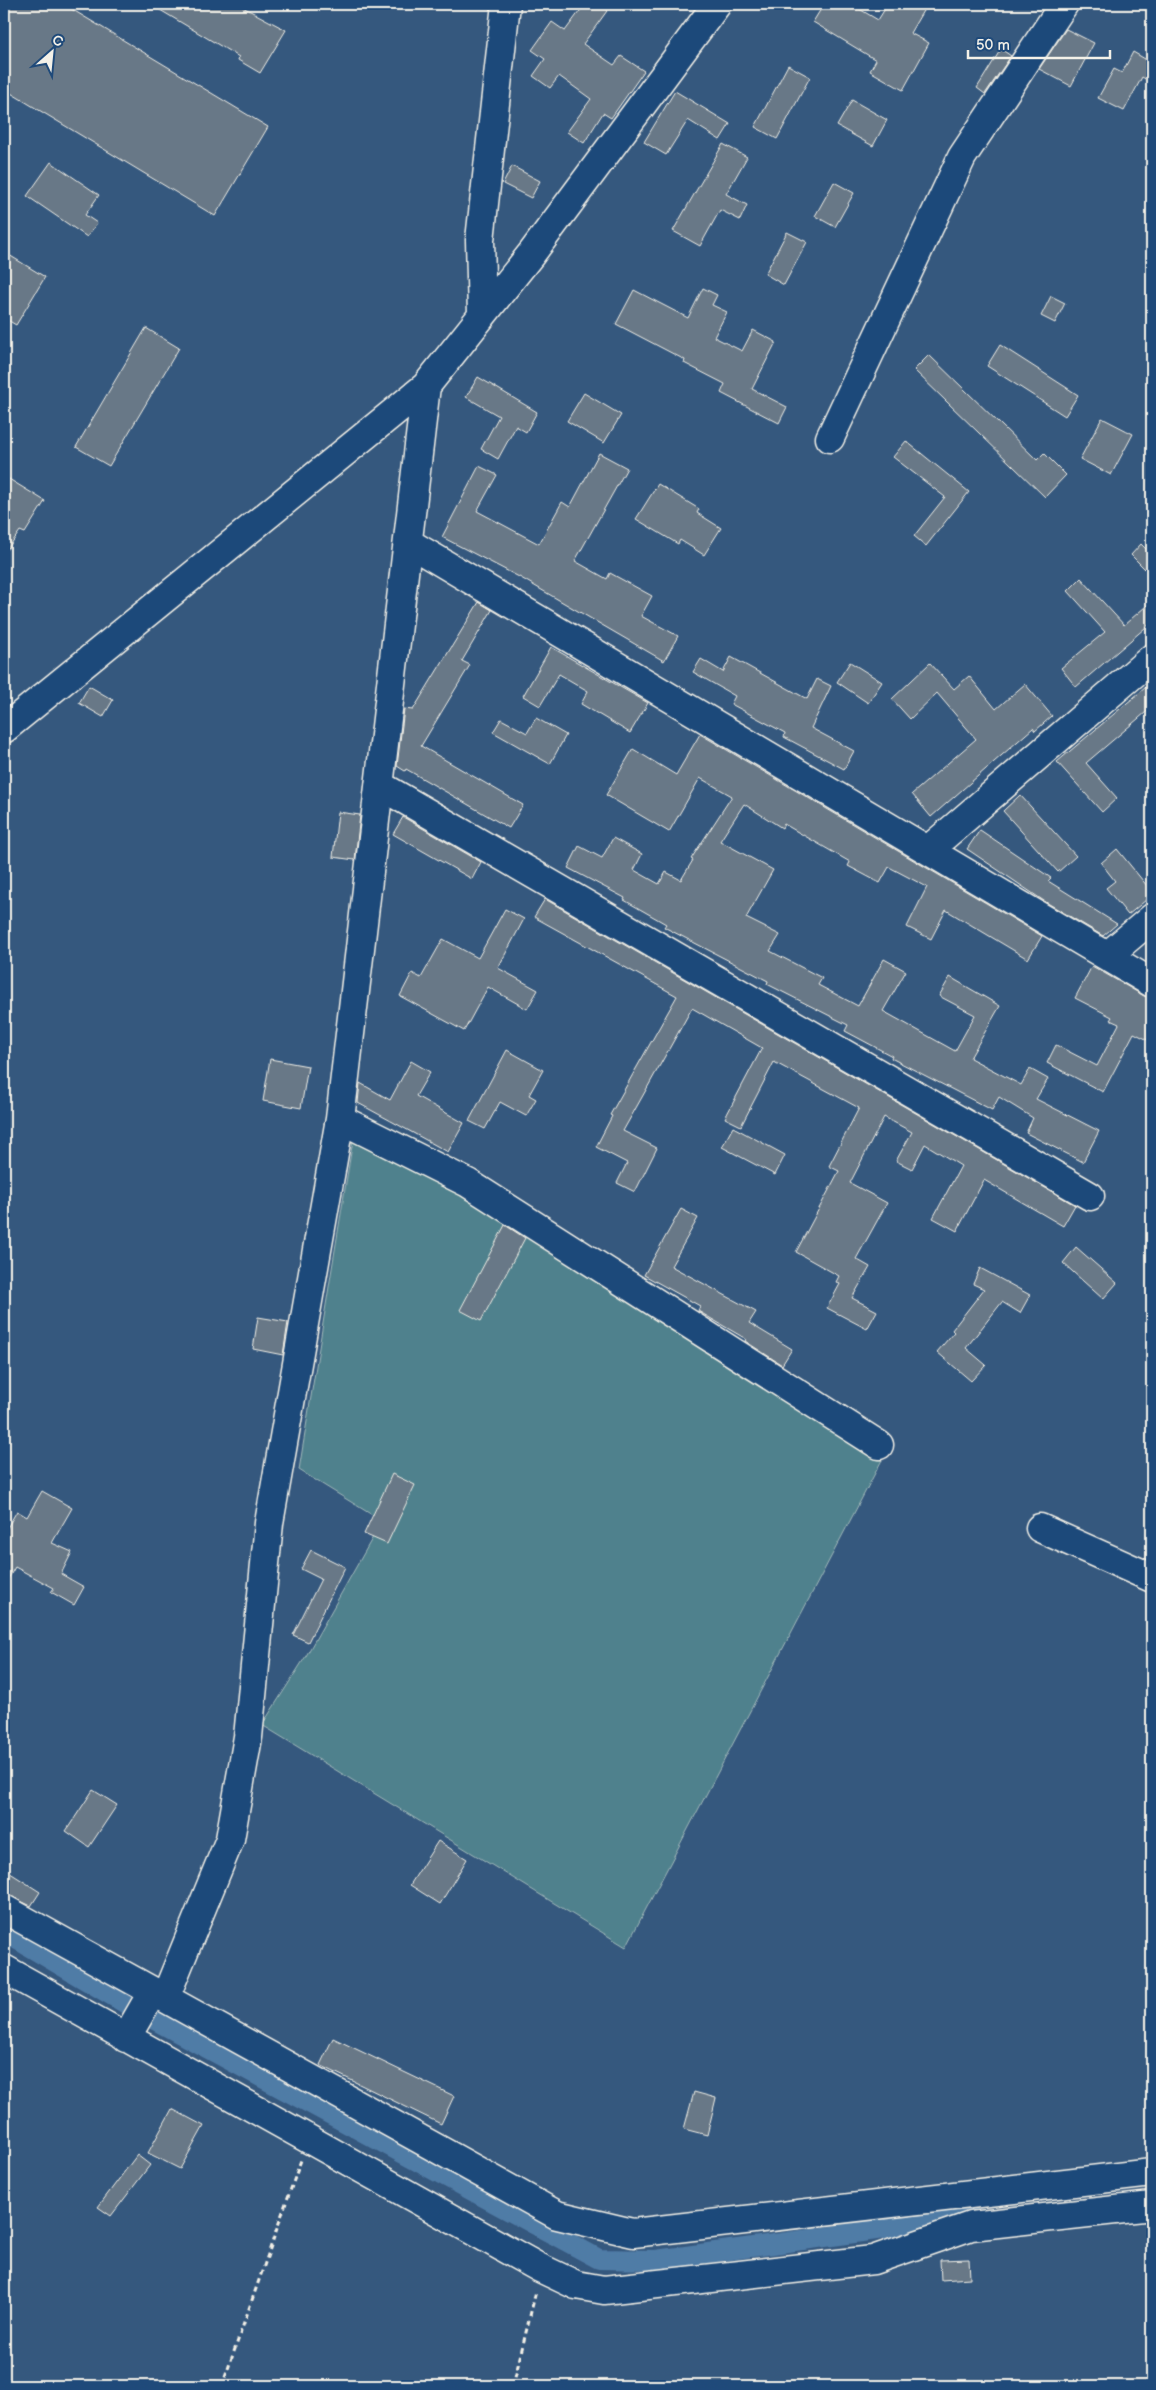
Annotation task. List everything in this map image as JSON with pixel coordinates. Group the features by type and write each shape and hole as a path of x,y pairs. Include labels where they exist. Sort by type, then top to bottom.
{"street":[{"path":"482,315 480,240 506,4"},
{"path":"4,729 426,386 532,252 717,4"},
{"path":"830,438 900,285 962,157 1064,4"},
{"path":"126,2038 159,1995 230,1839 248,1738 269,1523 340,1119 381,786 426,386"},
{"path":"409,544 1152,983"},
{"path":"928,850 1152,658"},
{"path":"381,786 1090,1196"},
{"path":"1107,956 1152,918"},
{"path":"340,1119 468,1183 879,1445"},
{"path":"1040,1528 1152,1578"},
{"path":"4,1909 557,2215 633,2233 1152,2173"},
{"path":"4,1969 308,2141 540,2269 576,2284 604,2290 873,2260 971,2226 1152,2206"}],"path":[{"path":"222,2386 308,2141"},
{"path":"513,2386 540,2269"}],"green space":[{"path":"354,1134 452,1188 883,1458 626,1947 262,1725 306,1656 382,1521 299,1470"}],"building":[{"path":"4,4 63,4 268,127 215,216 4,89"},
{"path":"150,4 237,4 286,30 260,73 238,60 239,57"},
{"path":"585,4 612,4 583,44 614,65 621,56 644,71 611,118 603,113 584,143 567,132 591,99 559,76 550,88 533,76 545,59 532,50 552,22 565,31"},
{"path":"824,4 851,4 878,20 888,4 927,4 910,33 929,43 903,90 870,71 876,60 813,22"},
{"path":"1066,29 1094,43 1071,86 1039,69"},
{"path":"1001,49 1011,56 985,94 977,88"},
{"path":"1133,52 1152,63 1152,83 1142,77 1124,111 1098,98 1114,69 1122,73"},
{"path":"788,65 810,77 777,139 755,127"},
{"path":"675,91 730,124 720,140 688,120 666,155 644,142"},
{"path":"852,100 887,120 873,146 837,126"},
{"path":"723,144 747,157 726,194 747,205 740,220 720,210 700,246 673,231"},
{"path":"51,162 99,195 85,215 97,223 87,237 27,196"},
{"path":"512,166 540,181 531,198 503,184"},
{"path":"834,182 854,193 835,227 815,216"},
{"path":"787,232 807,242 784,285 765,274"},
{"path":"4,252 45,277 16,325 4,318"},
{"path":"703,288 717,295 712,305 727,312 714,337 742,351 753,330 776,342 752,389 787,407 779,423 721,393 725,384 684,363 685,360 616,324 634,290 688,318"},
{"path":"1051,296 1065,303 1055,323 1041,316"},
{"path":"146,328 179,348 109,466 76,447"},
{"path":"1000,345 1078,395 1065,416 987,366"},
{"path":"929,355 1037,460 1044,453 1066,475 1045,497 914,370"},
{"path":"478,377 537,412 526,432 516,426 498,459 481,449 499,416 466,397"},
{"path":"584,393 621,415 604,443 567,421"},
{"path":"1102,418 1133,434 1111,475 1080,459"},
{"path":"906,441 969,492 926,546 914,536 945,497 893,457"},
{"path":"599,453 627,468 575,561 607,579 610,573 652,596 641,616 678,636 664,661 521,578 442,537 479,466 497,475 477,511 539,544 562,502 570,507"},
{"path":"4,476 45,501 25,533 20,531 4,554"},
{"path":"658,484 699,509 697,513 721,528 704,555 680,540 678,544 636,519"},
{"path":"1141,544 1152,555 1152,576 1131,555"},
{"path":"1081,578 1124,625 1152,601 1152,622 1076,687 1061,668 1105,632 1068,591"},
{"path":"479,602 492,610 462,661 470,665 421,746 523,805 509,828 406,769 405,771 397,766 404,709 413,710"},
{"path":"551,647 648,703 630,733 581,704 588,691 559,674 540,706 523,696"},
{"path":"731,657 807,699 817,679 831,686 811,728 854,751 844,769 784,737 785,733 731,704 735,696 693,672 701,659 723,672"},
{"path":"850,662 882,682 868,703 837,682"},
{"path":"930,663 954,689 969,676 996,709 1025,684 1052,716 1035,731 1033,728 931,817 912,794 976,739 937,693 910,719 892,699"},
{"path":"1152,682 1152,707 1086,763 1117,798 1102,812 1057,762"},
{"path":"89,686 113,700 103,717 79,703"},
{"path":"536,718 566,735 550,764 493,732 501,719 527,733"},
{"path":"700,734 1042,936 1028,959 946,910 931,939 907,927 927,887 889,867 880,883 848,866 850,862 784,824 782,828 744,804 720,841 773,870 746,918 780,935 770,951 822,978 818,985 858,1006 884,959 906,971 883,1011 955,1051 975,1015 939,996 950,977 1000,1006 970,1058 1021,1085 1030,1069 1048,1079 1036,1099 1099,1131 1083,1162 1026,1133 1033,1118 999,1097 992,1110 891,1058 892,1056 845,1031 848,1025 767,984 768,981 664,927 666,924 624,900 625,898 568,868 579,846 602,858 613,838 642,854 634,870 659,884 666,872 681,880 693,860 691,859 732,796 700,778 669,832 606,795 633,749 676,775"},
{"path":"1020,795 1076,856 1058,872 1003,811"},
{"path":"338,812 360,815 355,860 333,857"},
{"path":"403,817 481,862 472,879 393,834"},
{"path":"980,830 1051,878 1048,881 1117,924 1103,936 1044,901 967,849"},
{"path":"1117,849 1152,892 1152,895 1128,915 1106,888 1115,881 1101,863"},
{"path":"545,899 1075,1205 1063,1226 984,1180 957,1231 933,1218 961,1166 925,1144 912,1169 896,1161 912,1132 884,1117 850,1183 887,1203 856,1259 870,1267 852,1298 877,1311 867,1329 827,1308 840,1284 836,1282 839,1276 796,1252 839,1171 829,1166 859,1108 774,1062 741,1126 725,1118 762,1048 692,1008 623,1131 657,1148 635,1192 617,1183 627,1163 596,1147 612,1116 610,1115 677,996 534,917"},
{"path":"505,909 524,919 498,968 538,990 527,1009 488,987 464,1031 400,996 412,973 421,978 443,939 478,958"},
{"path":"1092,966 1152,999 1152,1042 1134,1033 1103,1092 1047,1063 1056,1045 1097,1066 1119,1024 1110,1020 1112,1017 1075,998"},
{"path":"507,1050 543,1070 529,1095 536,1099 526,1116 500,1102 485,1129 469,1121"},
{"path":"270,1059 308,1066 301,1108 263,1101"},
{"path":"411,1061 430,1072 416,1096 464,1123 448,1152 358,1103 360,1083 390,1100"},
{"path":"733,1127 785,1155 775,1175 722,1147"},
{"path":"681,1209 698,1218 671,1266 756,1312 749,1323 792,1349 782,1365 745,1341 746,1339 698,1311 700,1306 644,1275"},
{"path":"505,1225 525,1238 481,1321 460,1310"},
{"path":"1076,1247 1117,1283 1103,1299 1063,1263"},
{"path":"980,1268 1030,1295 1020,1313 1002,1302 966,1348 986,1365 971,1381 937,1352 954,1332 952,1330 984,1289 973,1284"},
{"path":"258,1317 288,1322 283,1355 253,1349"},
{"path":"392,1474 415,1485 387,1544 364,1534"},
{"path":"42,1491 72,1508 52,1543 72,1552 61,1574 84,1587 74,1605 51,1592 54,1588 15,1567 4,1586 4,1533 17,1511 27,1517"},
{"path":"311,1550 345,1567 308,1642 293,1635 321,1579 301,1569"},
{"path":"93,1790 117,1805 89,1847 66,1831"},
{"path":"438,1841 467,1859 440,1904 410,1885"},
{"path":"4,1869 40,1892 31,1906 4,1893"},
{"path":"333,2038 454,2096 441,2124 320,2065"},
{"path":"694,2092 716,2098 707,2135 684,2129"},
{"path":"172,2109 204,2126 180,2169 148,2153"},
{"path":"137,2155 150,2165 111,2216 98,2207"},
{"path":"969,2259 970,2278 941,2280 940,2260"}],"waterway":[{"path":"4,1932 138,2011 599,2259 656,2260 972,2217"}]}
